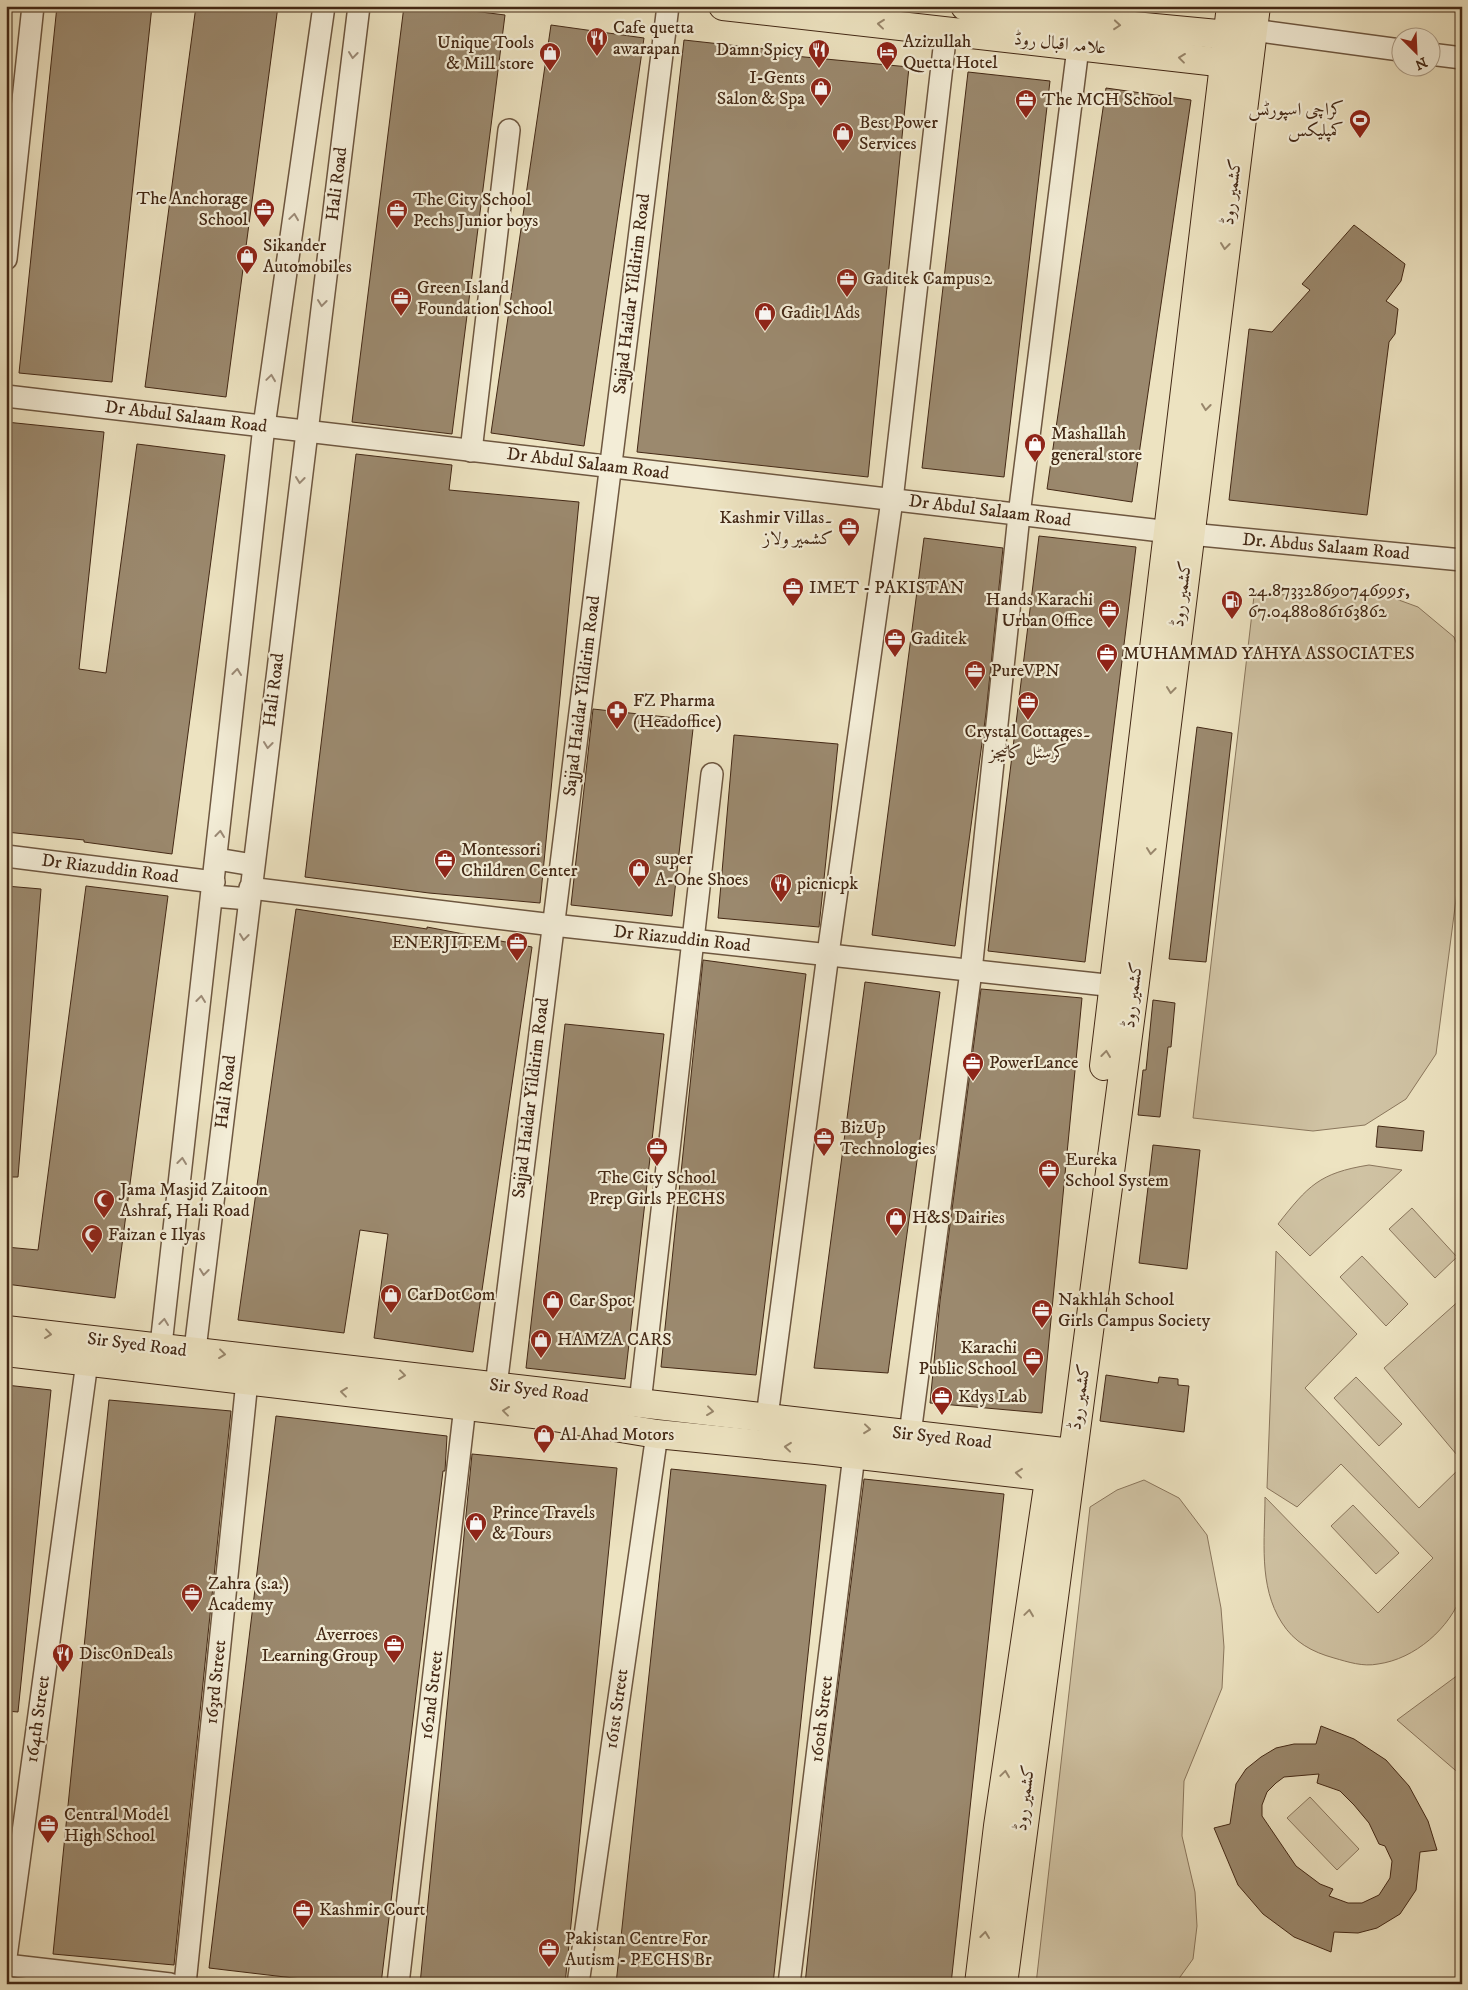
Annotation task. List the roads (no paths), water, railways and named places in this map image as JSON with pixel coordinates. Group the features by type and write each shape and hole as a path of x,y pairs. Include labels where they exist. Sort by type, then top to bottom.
{"main road":[{"name":"علامہ اقبال روڈ","path":"723,6 946,31 1080,34 1247,27"},
{"name":"علامہ اقبال روڈ","path":"965,6 1031,10 1080,34 1236,65"},
{"name":"کشمیر روڈ","path":"980,1984 998,1826 1059,1478 1132,1000 1180,533 1236,65 1247,27 1231,6"},
{"name":"کشمیر روڈ","path":"1063,1451 1115,986 1180,533"},
{"name":"Sir Syed Road","path":"6,1330 160,1359 193,1363 496,1386 543,1403 656,1434 817,1437 910,1434 1063,1451"},
{"name":"Sir Syed Road","path":"6,1352 86,1362 160,1359"},
{"name":"Sir Syed Road","path":"193,1363 247,1381 465,1406 543,1403 640,1403 767,1417 817,1437 854,1455 1059,1478"},
{"name":"کشمیر روڈ","path":"1003,1984 1059,1478"}],"street":[{"path":"6,259 33,6"},
{"name":"Hali Road","path":"160,1359 214,889 264,426 324,6"},
{"name":"Hali Road","path":"193,1363 359,6"},
{"name":"Sajjad Haidar Yildirim Road","path":"496,1386 668,6"},
{"path":"1247,27 1390,48"},
{"path":"767,1417 828,954 892,500 946,31"},
{"path":"910,1434 972,971 1020,515 1080,34"},
{"path":"1440,55 1462,58"},
{"path":"471,451 509,130"},
{"name":"Dr Abdul Salaam Road","path":"6,396 1180,533"},
{"name":"Dr. Abdus Salaam Road","path":"1180,533 1462,560"},
{"path":"640,1403 712,774"},
{"name":"Dr Riazuddin Road","path":"6,856 249,894 693,939 1115,986"},
{"path":"217,859 253,865"},
{"name":"164th Street","path":"6,1957 86,1362"},
{"name":"163rd Street","path":"185,1984 247,1381"},
{"name":"162nd Street","path":"398,1984 465,1406"},
{"name":"161st Street","path":"578,1984 656,1434"},
{"name":"160th Street","path":"790,1984 854,1455"},
{"path":"6,1965 170,1984"}],"place":[{"name":"Cafe quetta awarapan","path":"597,57"},
{"name":"Damn Spicy","path":"819,69"},
{"name":"Azizullah Quetta Hotel","path":"887,71"},
{"name":"Unique Tools & Mill store","path":"550,72"},
{"name":"I-Gents Salon & Spa","path":"821,107"},
{"name":"The MCH School","path":"1026,119"},
{"name":"کراچی اسپورٹس کمپلیکس","path":"1360,139"},
{"name":"Best Power Services","path":"843,152"},
{"name":"The Anchorage School","path":"264,228"},
{"name":"The City School Pechs Junior boys","path":"397,229"},
{"name":"Sikander Automobiles","path":"247,275"},
{"name":"Gaditek Campus 2","path":"847,298"},
{"name":"Green Island Foundation School","path":"401,317"},
{"name":"Gadit l Ads","path":"765,332"},
{"name":"Mashallah general store","path":"1035,463"},
{"name":"Kashmir Villas۔ کشمیر ولاز","path":"849,547"},
{"name":"IMET - PAKISTAN","path":"793,607"},
{"name":"24.873328690746995, 67.0488086163862","path":"1232,620"},
{"name":"Hands Karachi Urban Office","path":"1109,629"},
{"name":"Gaditek","path":"895,658"},
{"name":"MUHAMMAD YAHYA ASSOCIATES","path":"1107,673"},
{"name":"PureVPN","path":"975,690"},
{"name":"Crystal Cottages۔ کرسٹل کاٹیجز","path":"1028,721"},
{"name":"FZ Pharma (Headoffice)","path":"617,730"},
{"name":"Montessori Children Center","path":"445,879"},
{"name":"super A-One Shoes","path":"639,888"},
{"name":"picnicpk","path":"781,903"},
{"name":"ENERJITEM","path":"517,962"},
{"name":"PowerLance","path":"973,1082"},
{"name":"BizUp Technologies","path":"824,1157"},
{"name":"The City School Prep Girls PECHS","path":"657,1167"},
{"name":"Eureka School System","path":"1049,1189"},
{"name":"Jama Masjid Zaitoon Ashraf, Hali Road","path":"104,1219"},
{"name":"H&S Dairies","path":"896,1237"},
{"name":"Faizan e Ilyas","path":"92,1254"},
{"name":"CarDotCom","path":"391,1314"},
{"name":"Car Spot","path":"553,1320"},
{"name":"Nakhlah School Girls Campus Society","path":"1042,1329"},
{"name":"HAMZA CARS","path":"541,1359"},
{"name":"Karachi Public School","path":"1033,1377"},
{"name":"Kdys Lab","path":"942,1416"},
{"name":"Al Ahad Motors","path":"544,1454"},
{"name":"Prince Travels & Tours","path":"476,1542"},
{"name":"Zahra (s.a.) Academy","path":"192,1613"},
{"name":"Averroes Learning Group","path":"394,1664"},
{"name":"DiscOnDeals","path":"63,1673"},
{"name":"Central Model High School","path":"48,1844"},
{"name":"Kashmir Court","path":"303,1929"},
{"name":"Pakistan Centre For Autism - PECHS Br","path":"549,1968"}]}
